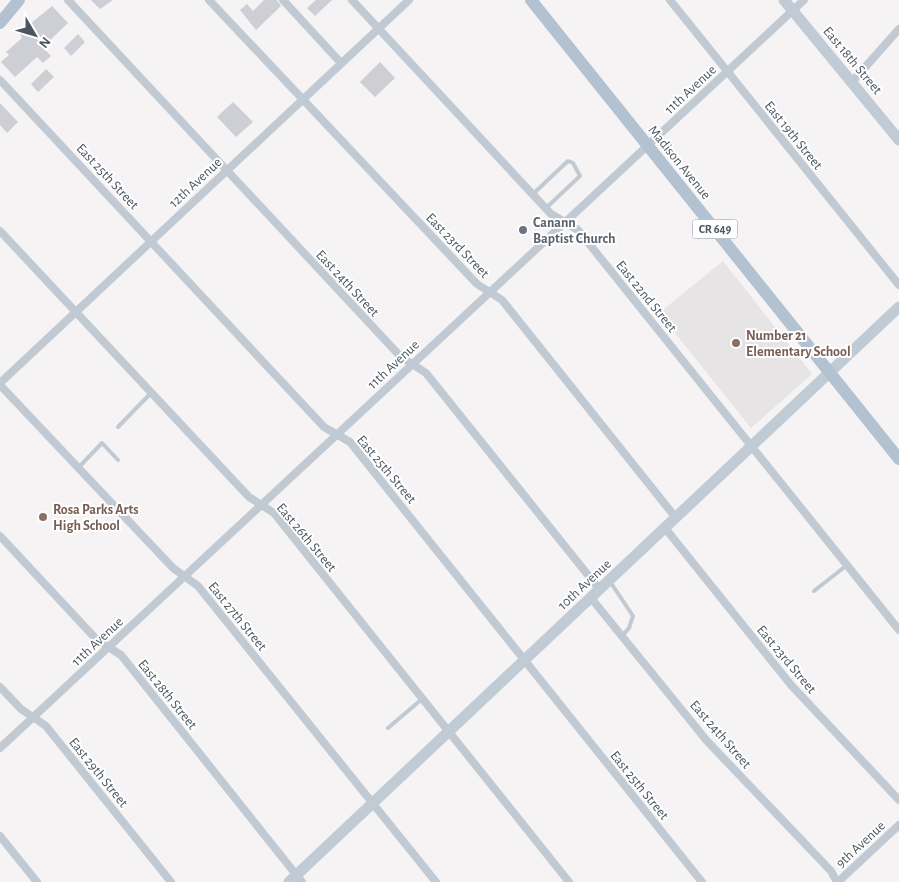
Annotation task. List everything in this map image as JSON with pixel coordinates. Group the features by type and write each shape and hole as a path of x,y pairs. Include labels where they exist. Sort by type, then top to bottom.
{"main road":[{"path":"0,23 19,0"},
{"name":"Madison Avenue","path":"531,0 899,459"},
{"name":"East 18th Street","path":"784,0 899,140"},
{"name":"10th Avenue","path":"296,880 373,804 899,308"}],"street":[{"name":"East 24th Street","path":"68,0 400,356 426,373 481,440 596,594 623,635 707,741 831,871 838,882"},
{"name":"East 23rd Street","path":"209,0 477,284 502,300 676,518"},
{"path":"283,0 341,63"},
{"name":"East 22nd Street","path":"352,0 532,194 546,208 578,230 899,630"},
{"name":"12th Avenue","path":"0,384 409,0"},
{"name":"East 19th Street","path":"670,0 899,285"},
{"name":"11th Avenue","path":"0,748 804,0"},
{"path":"852,82 899,29"},
{"name":"East 25th Street","path":"0,80 324,427 350,442 702,882"},
{"name":"East 26th Street","path":"0,231 249,497 274,513 569,882"},
{"name":"East 27th Street","path":"0,384 173,568 198,586 436,882"},
{"name":"East 23rd Street","path":"665,528 791,685 899,800"},
{"name":"East 28th Street","path":"0,536 97,640 121,655 296,880"},
{"name":"East 29th Street","path":"0,687 21,709 46,726 171,882"},
{"name":"9th Avenue","path":"838,882 899,825"},
{"path":"0,836 37,882"}],"lane":[{"path":"532,194 568,162 574,164 580,176 546,208"},
{"path":"118,427 151,393"},
{"path":"78,468 102,443 118,460"},
{"path":"814,591 847,565"},
{"path":"610,581 633,616 629,628 623,635"},
{"path":"388,728 422,699"}],"shaded area":[{"name":"Number 21 Elementary School","path":"723,261 812,374 751,428 659,313"}],"building":[{"path":"91,0 113,0 100,9"},
{"path":"264,0 277,0 281,6 256,30 240,10 247,4 253,11"},
{"path":"316,0 332,0 315,16 307,8"},
{"path":"52,6 68,23 43,47 51,56 43,63 37,57 15,77 1,62 9,55 6,52 22,38 19,33"},
{"path":"78,34 85,42 71,56 64,48"},
{"path":"380,62 395,78 375,97 360,82"},
{"path":"46,69 54,77 38,92 31,84"},
{"path":"233,102 253,122 236,137 217,117"},
{"path":"0,103 18,122 7,133 0,125"}],"place":[{"name":"Canann Baptist Church","path":"523,230"},
{"name":"Number 21 Elementary School","path":"736,343"},
{"name":"Rosa Parks Arts High School","path":"43,517"}]}
